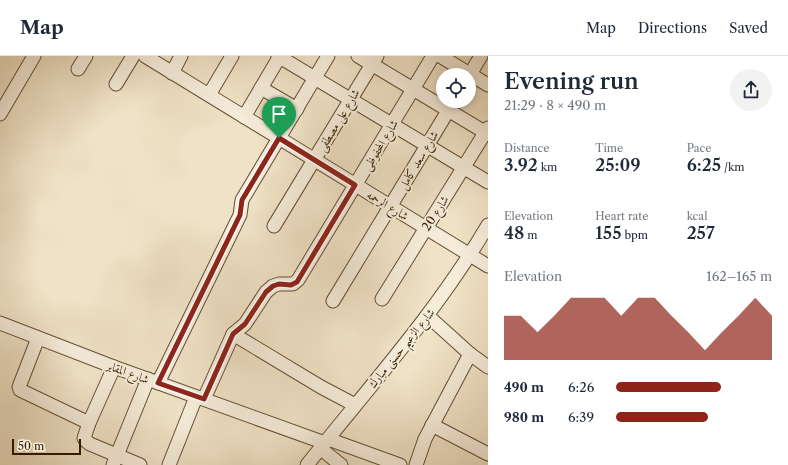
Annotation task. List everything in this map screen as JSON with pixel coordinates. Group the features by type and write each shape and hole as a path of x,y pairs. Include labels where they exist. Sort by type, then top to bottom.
{"street":[{"path":"0,114 34,56"},
{"path":"78,69 86,56"},
{"path":"116,84 133,56"},
{"name":"شارع الرحمه","path":"145,56 488,266"},
{"path":"172,73 181,56"},
{"path":"209,95 232,56"},
{"path":"244,117 280,56 488,182"},
{"path":"115,460 153,381 240,215 242,202 328,56"},
{"path":"358,56 375,60 413,89 436,99"},
{"name":"شارع المحفوظى","path":"169,465 200,398 233,334 245,324 263,296 273,286 293,284 297,282 433,56"},
{"path":"440,56 459,68"},
{"path":"474,68 481,56"},
{"name":"شارع على مصطفى","path":"274,226 375,60"},
{"path":"476,78 488,85"},
{"path":"261,88 296,109"},
{"name":"شارع سعد كامل","path":"333,301 450,108"},
{"path":"454,108 487,131"},
{"name":"شارع 20","path":"382,299 487,131"},
{"name":"شارع الزعيم حسنى مبارك","path":"307,465 428,316 470,255 488,225"},
{"path":"428,316 470,354 487,365"},
{"name":"شارع المقابر","path":"0,323 114,367 324,443 400,465"},
{"path":"233,334 321,387 355,405"},
{"path":"38,338 19,387 20,390 89,423"},
{"path":"416,465 425,439 470,354"},
{"path":"114,367 89,423 84,438 86,441 115,460 140,465"},
{"path":"432,425 488,454"},
{"path":"324,443 341,465"}],"route":[{"path":"279,138 355,185 297,282 291,285 279,284 273,286 266,292 245,324 233,334 204,399 158,383 240,215 242,209 241,204 279,138"}]}
